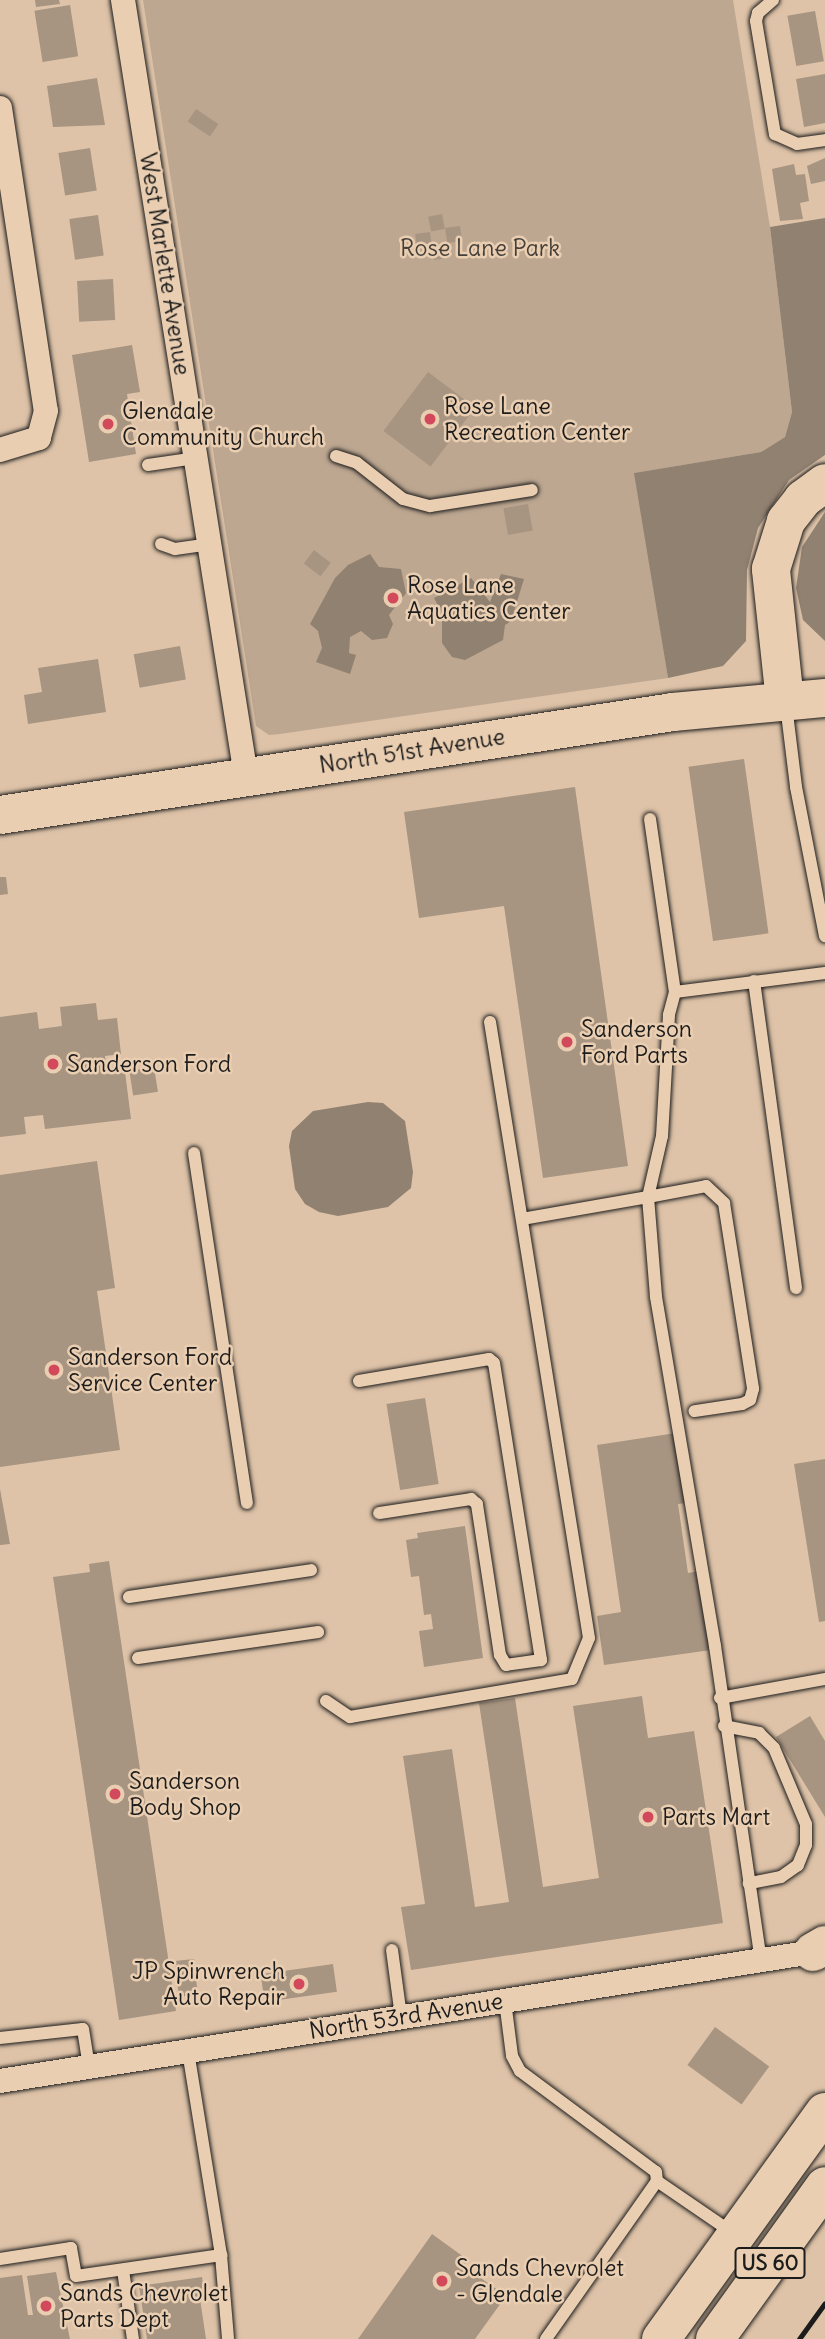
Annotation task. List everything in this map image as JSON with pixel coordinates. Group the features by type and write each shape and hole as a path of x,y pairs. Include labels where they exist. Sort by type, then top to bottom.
{"main road":[{"path":"785,701 771,569 786,521 803,499 825,483"},
{"name":"North 51st Avenue","path":"0,815 673,712 825,698"},
{"name":"US 60","path":"661,2339 825,2112"},
{"name":"US 60","path":"715,2339 825,2186"}],"street":[{"name":"West Marlette Avenue","path":"123,0 246,776"},
{"path":"0,108 46,411 39,438 0,450"},
{"name":"North 53rd Avenue","path":"0,2081 821,1950"}],"lane":[{"path":"773,0 758,13 756,20 775,134 797,144 825,140"},
{"path":"336,456 357,463 403,499 430,506 532,490"},
{"path":"148,465 196,458"},
{"path":"161,544 175,549 209,544"},
{"path":"785,701 796,787 825,936"},
{"path":"650,819 675,992 668,1015 662,1136 648,1197 656,1297 761,1960"},
{"path":"675,992 825,973"},
{"path":"754,981 796,1288"},
{"path":"326,1701 350,1717 572,1679 589,1638 490,1022"},
{"path":"194,1153 247,1503"},
{"path":"522,1219 706,1186 724,1203 752,1389 750,1400 742,1404 695,1411"},
{"path":"359,1381 489,1359 494,1363 541,1660 506,1665 500,1655 477,1504 471,1499 379,1513"},
{"path":"129,1597 311,1570"},
{"path":"138,1658 318,1632"},
{"path":"720,1698 825,1679"},
{"path":"724,1726 759,1734 774,1748 806,1824 806,1844 798,1865 781,1877 749,1883"},
{"path":"392,1950 401,2017"},
{"path":"505,2001 512,2056 520,2071 656,2172 657,2181 546,2339"},
{"path":"0,2038 83,2029 89,2067"},
{"path":"188,2051 221,2255 228,2339"},
{"path":"657,2181 736,2235"},
{"path":"0,2259 71,2248 76,2276 221,2255"},
{"path":"123,2270 133,2339"}],"green space":[{"name":"Rose Lane Park","path":"143,0 733,0 770,227 792,412 785,437 761,452 635,473 668,678 280,734 269,735 256,726"}],"shaded area":[{"path":"825,218 825,455 789,480 758,528 747,570 746,641 723,666 668,678 634,473 761,452 785,437 792,412 770,227"},
{"path":"825,512 825,641 803,620 796,588 802,547"},
{"path":"370,554 379,567 401,569 406,593 389,615 393,624 387,638 372,640 361,631 350,637 349,653 356,655 350,674 316,662 322,648 318,631 310,624 335,578 348,565"},
{"path":"501,574 524,579 511,621 505,625 503,640 465,660 452,657 442,643 442,613 434,598 471,578 490,602"},
{"path":"368,1102 383,1103 405,1121 413,1172 411,1188 388,1207 338,1216 319,1212 305,1204 295,1189 289,1146 292,1131 313,1111"}],"building":[{"path":"35,0 59,0 60,4 36,7"},
{"path":"70,5 78,56 43,62 34,11"},
{"path":"815,11 824,61 796,66 787,16"},
{"path":"825,74 825,123 804,127 796,79"},
{"path":"97,78 105,125 53,127 47,86"},
{"path":"196,109 218,124 210,137 188,121"},
{"path":"90,148 97,190 65,195 58,153"},
{"path":"825,158 825,181 811,184 807,166"},
{"path":"794,164 796,175 805,174 809,201 800,203 803,219 780,221 772,169"},
{"path":"442,214 445,229 431,231 428,217"},
{"path":"98,215 104,256 75,260 69,219"},
{"path":"460,226 462,241 447,243 445,228"},
{"path":"430,232 432,246 417,248 415,234"},
{"path":"447,244 449,258 434,260 432,246"},
{"path":"113,279 115,320 79,322 77,281"},
{"name":"Glendale Community Church","path":"132,345 140,392 127,394 136,454 89,462 72,355"},
{"name":"Rose Lane Recreation Center","path":"428,372 475,408 431,467 383,431"},
{"path":"528,504 533,531 508,535 503,508"},
{"path":"314,550 331,563 321,576 304,564"},
{"path":"180,646 186,679 140,688 134,654"},
{"path":"98,659 106,712 28,724 24,695 42,692 38,668"},
{"path":"744,759 768,933 713,941 689,767"},
{"name":"Sanderson Ford Parts","path":"575,787 628,1166 543,1178 504,906 419,918 404,812"},
{"path":"0,877 6,877 8,894 0,895"},
{"name":"Sanderson Ford","path":"96,1003 98,1020 117,1018 121,1054 105,1056 107,1074 125,1072 131,1119 45,1129 43,1115 24,1117 26,1134 0,1137 0,1017 37,1012 39,1029 62,1026 60,1007"},
{"path":"154,1067 158,1092 133,1096 129,1071"},
{"name":"Sanderson Ford Service Center","path":"97,1161 115,1288 97,1291 120,1450 0,1467 0,1175"},
{"path":"425,1398 439,1484 400,1490 386,1404"},
{"path":"676,1433 686,1503 678,1504 688,1573 699,1571 711,1650 604,1665 597,1616 621,1612 597,1445"},
{"path":"825,1459 825,1621 819,1622 794,1464"},
{"path":"0,1489 10,1544 0,1545"},
{"path":"465,1526 483,1658 424,1667 419,1631 433,1629 431,1614 424,1615 419,1576 411,1577 406,1540 418,1538 417,1533"},
{"name":"Sanderson Body Shop","path":"109,1561 176,2011 119,2020 53,1577 90,1572 89,1564"},
{"name":"Parts Mart","path":"642,1696 648,1738 694,1731 723,1923 411,1970 401,1907 425,1904 403,1756 452,1749 475,1907 509,1902 479,1703 515,1698 543,1887 599,1878 573,1706"},
{"path":"810,1716 825,1741 825,1817 776,1737"},
{"path":"194,1959 198,1995 179,1997 175,1961"},
{"name":"JP Spinwrench Auto Repair","path":"333,1964 337,1992 265,2002 261,1974"},
{"path":"715,2027 769,2066 742,2104 687,2065"},
{"name":"Sands Chevrolet - Glendale","path":"432,2234 468,2260 464,2266 506,2296 475,2339 358,2339"},
{"name":"Sands Chevrolet Parts Dept","path":"56,2272 70,2339 0,2339 0,2278 22,2275 28,2315 33,2315 27,2276"},
{"path":"202,2277 204,2291 199,2292 206,2339 147,2339 139,2286"}],"railway":[{"path":"799,2339 825,2303"}],"place":[{"name":"Rose Lane Recreation Center","path":"430,419"},
{"name":"Glendale Community Church","path":"108,424"},
{"name":"Rose Lane Aquatics Center","path":"393,598"},
{"name":"Sanderson Ford Parts","path":"567,1042"},
{"name":"Sanderson Ford","path":"53,1064"},
{"name":"Sanderson Ford Service Center","path":"54,1370"},
{"name":"Sanderson Body Shop","path":"115,1794"},
{"name":"Parts Mart","path":"648,1817"},
{"name":"JP Spinwrench Auto Repair","path":"299,1984"},
{"name":"Sands Chevrolet - Glendale","path":"442,2281"},
{"name":"Sands Chevrolet Parts Dept","path":"46,2306"}]}
